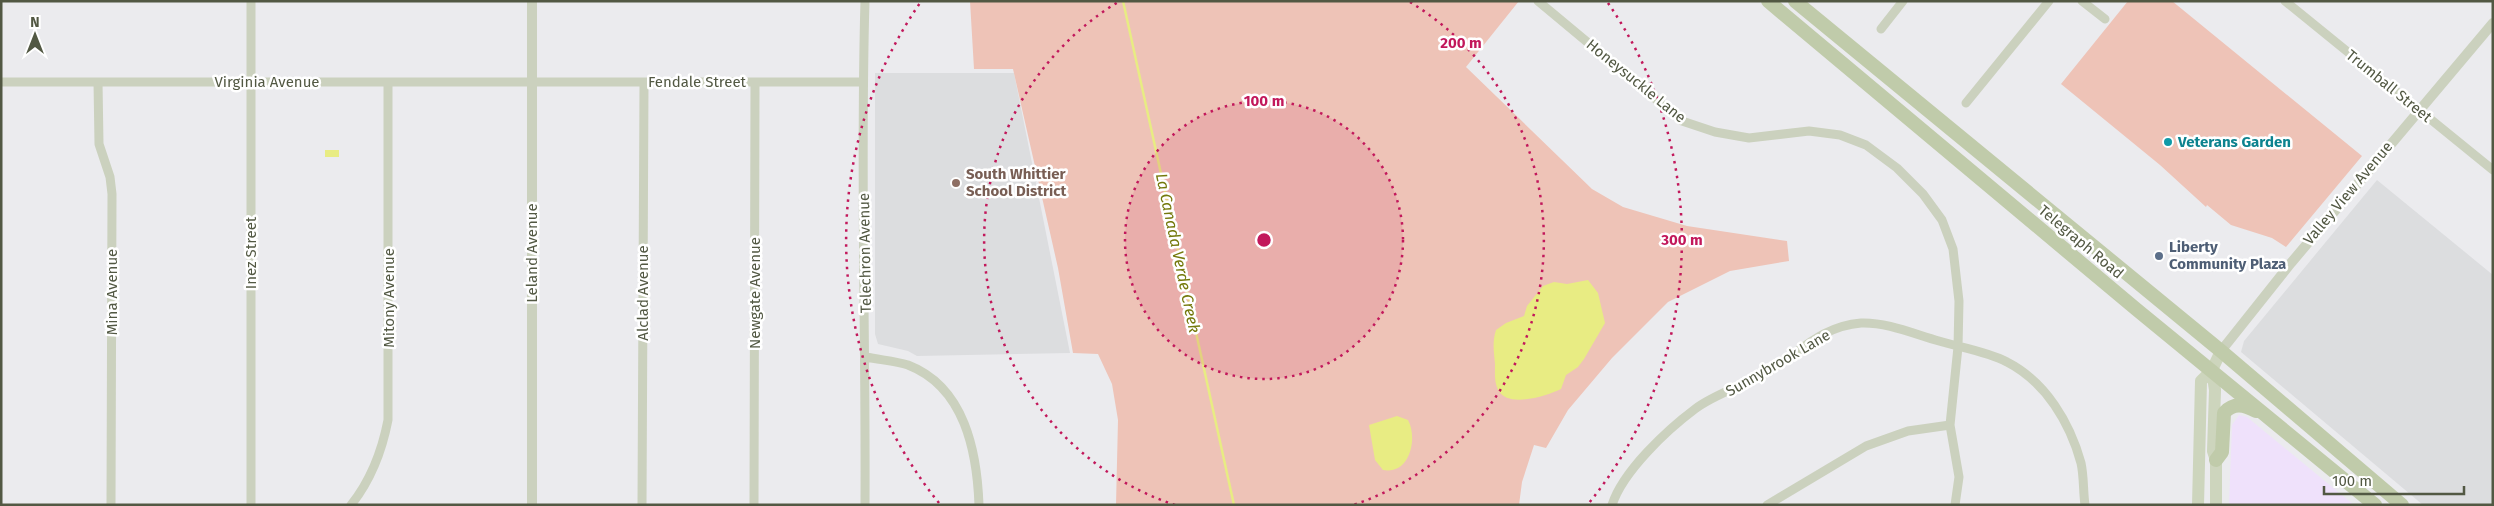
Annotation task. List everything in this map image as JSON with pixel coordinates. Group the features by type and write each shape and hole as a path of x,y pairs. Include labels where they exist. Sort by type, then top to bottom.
{"main road":[{"name":"Telegraph Road","path":"1768,1 2128,302 2375,505"},
{"name":"Telegraph Road","path":"1795,1 2221,351 2402,505"},
{"name":"Valley View Avenue","path":"2198,505 2201,381 2212,370 2221,351"},
{"name":"Valley View Avenue","path":"2212,370 2216,505"},
{"path":"2216,460 2222,452 2223,418 2228,409 2239,405 2266,416"}],"street":[{"name":"Inez Street","path":"251,1 251,505"},
{"name":"Leland Avenue","path":"532,1 532,505"},
{"name":"Telechron Avenue","path":"865,1 862,82 866,357 865,505"},
{"name":"Honeysuckle Lane","path":"1538,1 1682,121 1715,132 1748,138 1809,131 1840,135 1866,145 1897,168 1923,194 1942,220 1953,249 1959,301 1958,347 1950,425 1959,477 1955,505"},
{"path":"1881,29 1903,1"},
{"path":"1966,103 2049,1"},
{"path":"2082,1 2105,19"},
{"name":"Trumball Street","path":"2285,1 2493,170"},
{"name":"Valley View Avenue","path":"2221,351 2418,109 2493,23"},
{"name":"Virginia Avenue","path":"1,82 532,82"},
{"name":"Mina Avenue","path":"98,82 100,144 110,177 112,194 111,505"},
{"name":"Mitony Avenue","path":"351,505 372,471 385,437 388,420 388,82"},
{"name":"Fendale Street","path":"532,82 862,82"},
{"name":"Alclad Avenue","path":"642,505 644,82"},
{"name":"Newgate Avenue","path":"754,505 755,82"},
{"name":"Sunnybrook Lane","path":"1612,505 1616,493 1636,463 1696,408 1756,379 1785,361 1806,343 1831,330 1862,323 1887,326 2007,362 2043,390 2068,426 2081,465 2085,505"},
{"path":"866,357 908,365 934,380 957,407 973,450 978,471 979,505"},
{"path":"1767,505 1866,446 1908,431 1950,425"}],"shaded area":[{"path":"970,1 1519,1 1466,67 1592,189 1623,207 1687,226 1787,241 1789,261 1730,271 1668,302 1612,358 1568,410 1546,448 1534,445 1522,482 1519,505 1116,505 1118,420 1112,384 1098,354 1073,353 1058,268 1013,69 974,69"},
{"path":"2128,1 2172,1 2362,156 2286,247 2272,238 2231,225 2207,205 2206,207 2160,165 2061,84"},
{"name":"South Whittier School District","path":"875,73 1014,73 1070,353 917,356 908,351 878,344 875,334"},
{"path":"325,150 339,150 339,157 325,157"},
{"path":"2377,180 2493,275 2493,505 2423,505 2241,352 2244,341"},
{"path":"1588,280 1598,293 1605,323 1584,359 1578,367 1566,375 1561,389 1547,395 1528,399 1511,399 1504,396 1497,388 1495,378 1494,343 1496,330 1506,323 1524,316 1527,306 1543,286 1554,282 1567,284"},
{"path":"2239,415 2247,417 2354,505 2229,505 2232,425"},
{"path":"1397,416 1408,420 1411,428 1412,445 1409,454 1400,467 1392,470 1383,470 1375,460 1369,425"}],"waterway":[{"name":"La Canada Verde Creek","path":"1123,1 1234,505"}],"place":[{"name":"Veterans Garden","path":"2168,142"},
{"name":"South Whittier School District","path":"956,183"},
{"name":"Liberty Community Plaza","path":"2159,256"}]}
